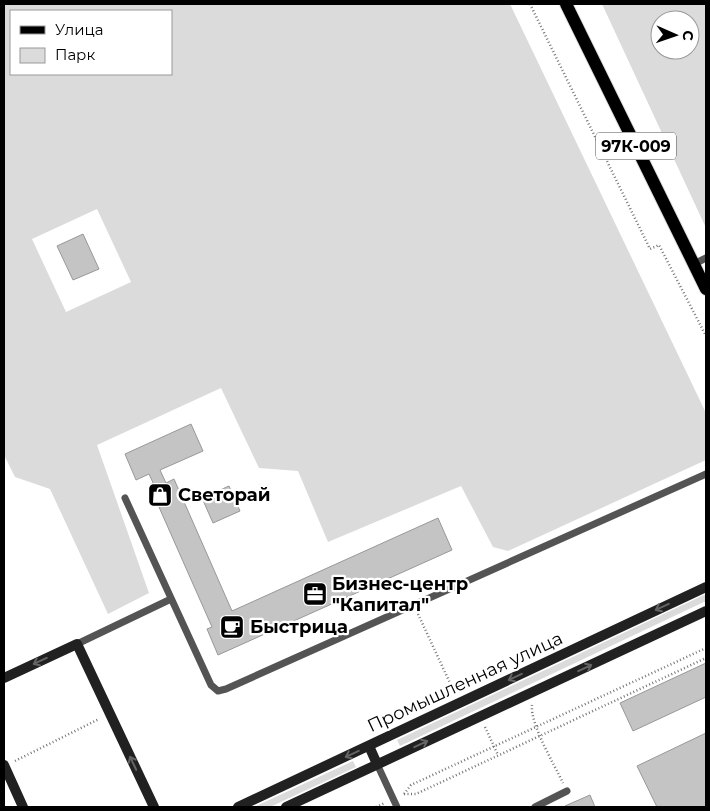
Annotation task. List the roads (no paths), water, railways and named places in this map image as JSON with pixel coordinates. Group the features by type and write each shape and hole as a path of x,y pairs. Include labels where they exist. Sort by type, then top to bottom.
{"main road":[{"name":"97К-009","path":"566,4 706,289"}],"street":[{"name":"Промышленная улица","path":"238,807 706,587"},
{"path":"286,807 706,611"},
{"path":"4,678 77,644 154,807"},
{"path":"369,746 377,764"},
{"path":"4,766 24,807"}],"lane":[{"path":"694,264 706,258"},
{"path":"125,498 212,685 218,691 414,606 706,474"},
{"path":"77,644 171,599"},
{"path":"377,764 397,807"},
{"path":"535,807 567,791"}],"place":[{"name":"Светорай","path":"160,495"},
{"name":"Бизнес-центр \"Капитал\"","path":"315,594"},
{"name":"Быстрица","path":"232,627"}]}
